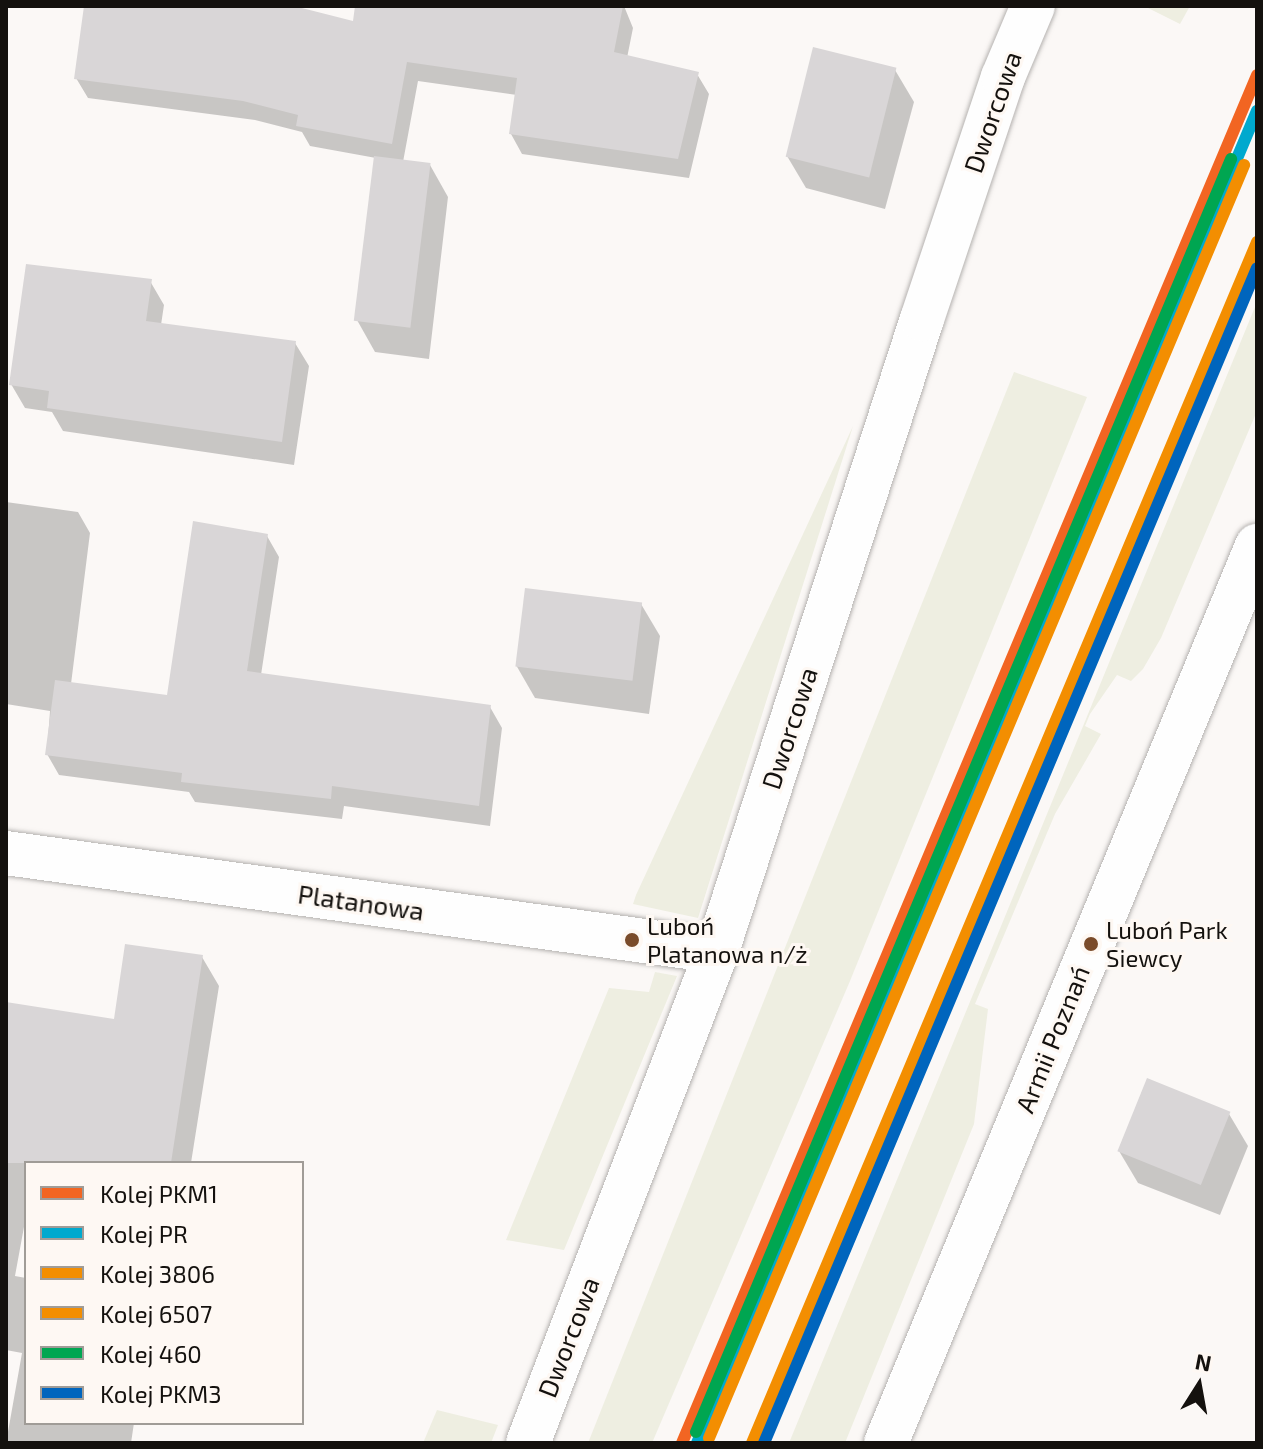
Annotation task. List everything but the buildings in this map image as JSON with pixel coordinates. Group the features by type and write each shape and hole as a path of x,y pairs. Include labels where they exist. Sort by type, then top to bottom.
{"street":[{"name":"Dworcowa","path":"528,1443 717,951 922,319 1003,77 1033,6"},
{"name":"Armii Poznań","path":"886,1443 1257,546"},
{"name":"Platanowa","path":"6,853 717,951"}],"shaded area":[{"path":"1144,6 1190,6 1180,24"},
{"path":"1257,302 1257,411 1161,638 1143,669 1131,681 1117,675 1085,726 1101,734 1055,814 975,1004 988,1009 974,1124 845,1443 789,1443"},
{"path":"1014,372 1087,397 850,981 652,1443 588,1443"},
{"path":"853,426 698,918 633,904 636,895"},
{"path":"655,972 677,976 564,1250 506,1240 609,988 649,992"},
{"path":"437,1410 498,1425 491,1443 423,1443"}],"rail line":[{"name":"PKM1","path":"682,1443 1257,75"},
{"name":"PR","path":"697,1443 1257,111"},
{"name":"460","path":"696,1432 1231,159"},
{"name":"3806","path":"709,1438 1244,165"},
{"name":"6507","path":"752,1443 1257,242"},
{"name":"PKM3","path":"764,1443 1257,268"}],"place":[{"name":"Luboń Platanowa n/ż","path":"632,940"},
{"name":"Luboń Park Siewcy","path":"1091,944"}]}
